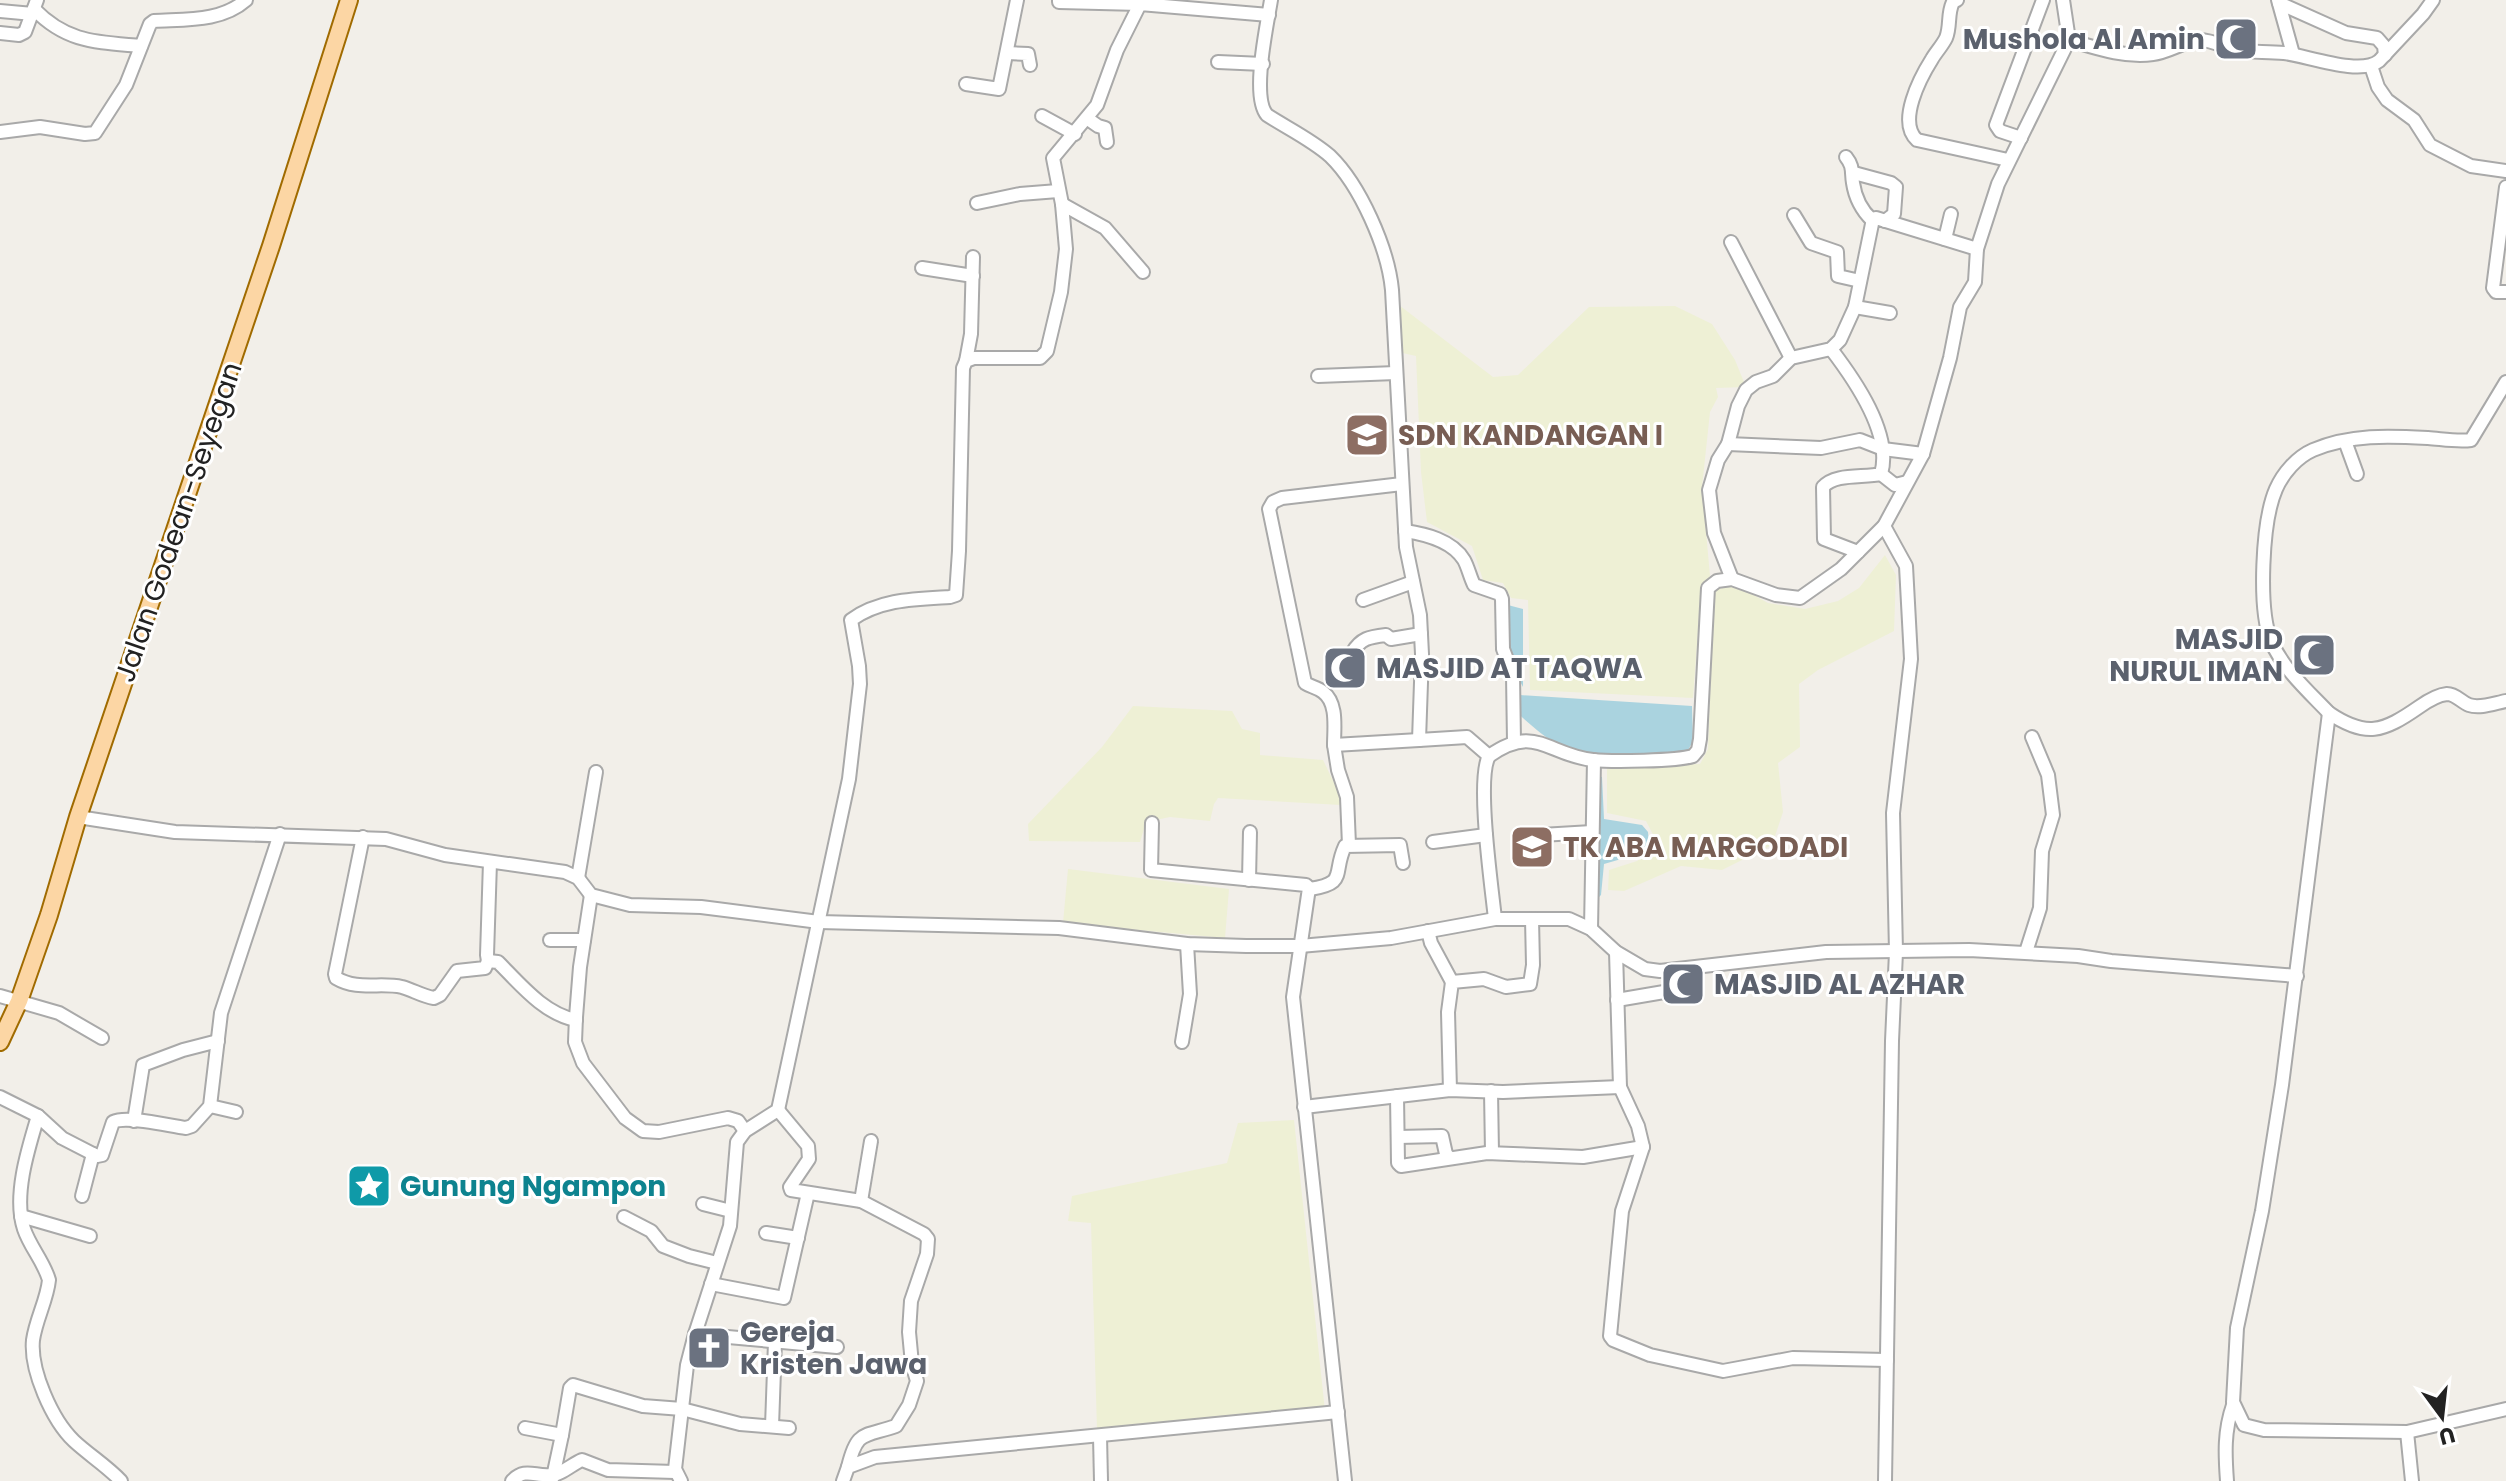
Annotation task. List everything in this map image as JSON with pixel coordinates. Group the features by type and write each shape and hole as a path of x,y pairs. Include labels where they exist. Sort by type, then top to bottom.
{"main road":[{"name":"Jalan Godean-Seyegan","path":"0,1042 19,1001 49,915 78,817 271,246 349,0"}],"street":[{"path":"0,132 40,127 95,133 126,85 146,30 154,21 224,14 246,0"},
{"path":"966,84 999,89 1017,0"},
{"path":"1271,0 1263,64 1261,98 1264,112 1331,158 1354,187 1377,236 1391,279 1405,531 1420,615 1419,740"},
{"path":"1957,0 1948,12 1950,29 1931,60 1910,106 1912,136 1917,140 2008,160"},
{"path":"1495,919 1486,835 1484,767 1489,756 1507,744 1534,741 1567,754 1594,760 1689,758 1696,753 1700,739 1707,593 1717,581 1732,579 1776,595 1800,598 1828,580 1884,526 1923,454 1950,358 1958,313 1975,282 1977,249 1998,184 2008,160 2021,138 2069,40 2064,2 2044,0 1996,125 2000,131 2021,138"},
{"path":"2069,40 2100,49 2144,55 2203,40 2235,50 2293,54 2341,64 2371,66 2385,55 2433,0"},
{"path":"1056,1 1140,4 1269,15"},
{"path":"2278,2 2346,33 2377,38 2382,42 2385,55"},
{"path":"2278,2 2293,54"},
{"path":"966,361 982,357 1040,358 1046,353 1061,292 1065,258 1053,158 1088,119 1101,98 1117,50 1140,4"},
{"path":"35,8 52,26 73,37 141,46"},
{"path":"0,11 35,8"},
{"path":"0,33 19,35 25,32 35,8"},
{"path":"1007,53 1028,54 1030,65"},
{"path":"1218,62 1263,64"},
{"path":"2371,66 2387,100 2414,120 2430,145 2471,166 2506,171"},
{"path":"1042,116 1075,134"},
{"path":"1088,119 1105,128 1107,142"},
{"path":"1846,157 1854,173 1853,183 1864,212 1879,220 1977,249"},
{"path":"1854,173 1896,187 1894,214 1879,220"},
{"path":"2506,187 2493,288 2496,292 2506,292"},
{"path":"977,203 1020,194 1060,198 1105,228 1143,272"},
{"path":"1945,239 1951,214"},
{"path":"1794,215 1811,243 1837,252 1838,276 1860,281"},
{"path":"1732,579 1714,533 1709,490 1718,460 1728,444 1738,406 1746,390 1756,382 1773,376 1791,358 1831,349 1840,340 1855,307 1879,220"},
{"path":"1731,242 1791,358"},
{"path":"512,1481 529,1472 552,1478 582,1460 608,1470 678,1477 687,1365 730,1226 737,1142 745,1131 778,1110 819,922 853,749 860,684 851,620 861,613 902,600 950,597 957,592 962,374 971,334 973,257"},
{"path":"922,268 973,276"},
{"path":"1855,307 1890,313"},
{"path":"1831,349 1867,399 1883,449 1881,474"},
{"path":"1318,376 1396,373"},
{"path":"2506,382 2475,436 2468,441 2383,435 2345,441 2302,456 2283,477 2271,505 2263,576 2264,614 2273,644 2300,683 2329,713 2360,730 2376,730 2446,694 2474,707 2506,701"},
{"path":"2491,404 2506,405"},
{"path":"1728,444 1821,448 1860,440 1883,449 1923,454"},
{"path":"2345,441 2357,474"},
{"path":"1858,552 1824,539 1823,487 1838,479 1881,474 1895,485 1907,482"},
{"path":"1349,845 1347,797 1338,770 1334,718 1329,701 1321,690 1305,683 1269,509 1273,502 1282,498 1402,484"},
{"path":"1884,526 1906,566 1911,659 1893,813 1896,952 1885,1481"},
{"path":"1405,531 1425,534 1457,551 1474,585 1495,591 1502,599 1503,649 1514,685 1514,742"},
{"path":"1363,600 1413,582"},
{"path":"1352,653 1359,641 1364,639 1421,634"},
{"path":"2227,1481 2226,1431 2233,1405 2237,1328 2262,1211 2297,976 2329,713"},
{"path":"1334,745 1467,737 1489,756"},
{"path":"2026,952 2040,908 2042,851 2053,815 2048,775 2032,737"},
{"path":"1591,929 1594,760"},
{"path":"578,878 596,772"},
{"path":"78,817 175,832 386,839 434,853 565,872 578,878 591,895 630,905 701,907 819,922 1059,928 1187,944 1300,946 1391,938 1495,919 1569,919 1591,929 1616,952 1645,969 1660,971 1826,952 1969,950 2026,952 2297,976"},
{"path":"1152,823 1151,870 1306,885 1310,889"},
{"path":"1249,880 1250,832"},
{"path":"1523,836 1592,832"},
{"path":"0,1097 38,1116 62,1138 93,1154 102,1155 113,1122 120,1119 186,1128 192,1126 210,1106 221,1013 280,834"},
{"path":"1433,842 1486,835"},
{"path":"363,837 335,974 336,978 364,987 397,986 434,998 440,995 457,971 485,968 488,961 490,862"},
{"path":"1310,889 1328,886 1335,881 1343,848 1349,845 1400,845 1403,863"},
{"path":"1310,889 1293,997 1345,1481"},
{"path":"591,895 576,1020 575,1042 583,1063 625,1118 646,1132 728,1118 738,1121 745,1131"},
{"path":"1452,982 1484,979 1506,987 1530,984 1533,965 1532,919"},
{"path":"1428,931 1452,982 1448,1012 1450,1090"},
{"path":"550,940 584,940"},
{"path":"1182,1042 1190,994 1187,944"},
{"path":"1616,952 1620,1087 1638,1126 1643,1147 1627,1195 1618,1237 1610,1330 1613,1340 1650,1355 1723,1371 1793,1358 1887,1360"},
{"path":"488,961 498,962 554,1012 576,1020"},
{"path":"1617,1000 1664,992"},
{"path":"0,996 59,1013 102,1038"},
{"path":"134,1121 143,1065 218,1041"},
{"path":"1304,1107 1450,1090 1620,1087"},
{"path":"1491,1091 1492,1153"},
{"path":"1397,1096 1398,1163 1401,1166 1492,1153 1583,1157 1643,1147"},
{"path":"210,1106 236,1112"},
{"path":"778,1110 808,1146 809,1159 791,1190 861,1201 924,1234 929,1245 911,1301 909,1332 917,1381 909,1405 896,1426 862,1436 854,1444 843,1481"},
{"path":"38,1116 23,1174 21,1216 27,1237 49,1280 33,1342 34,1361 46,1399 72,1439 121,1481"},
{"path":"1398,1137 1442,1136 1450,1158"},
{"path":"861,1201 871,1141"},
{"path":"82,1196 93,1154"},
{"path":"711,1284 784,1298 808,1193"},
{"path":"703,1204 731,1211"},
{"path":"21,1216 90,1236"},
{"path":"624,1217 651,1231 663,1246 717,1263"},
{"path":"766,1233 798,1238"},
{"path":"695,1334 837,1347"},
{"path":"772,1426 775,1342"},
{"path":"552,1478 573,1385 636,1404 682,1409 740,1424 789,1428"},
{"path":"2233,1405 2244,1425"},
{"path":"2226,1431 2244,1425 2264,1430 2407,1432 2506,1409"},
{"path":"848,1467 875,1457 1338,1412"},
{"path":"525,1428 562,1435"},
{"path":"2407,1432 2412,1481"},
{"path":"1100,1436 1101,1481"}],"green space":[{"path":"1395,302 1493,377 1518,375 1589,307 1675,306 1712,324 1735,360 1746,387 1716,388 1718,397 1710,412 1702,487 1710,576 1701,590 1693,698 1530,690 1528,600 1511,598 1503,583 1483,580 1472,546 1427,522 1421,472 1416,356 1398,352"},
{"path":"1885,555 1896,575 1894,631 1818,670 1799,684 1800,747 1778,763 1783,812 1772,845 1722,870 1681,866 1624,891 1608,890 1609,870 1637,861 1658,844 1646,821 1607,813 1607,767 1700,764 1708,749 1714,590 1736,585 1768,603 1805,609 1838,601 1859,588"},
{"path":"1133,706 1232,711 1242,729 1260,733 1260,755 1323,760 1340,795 1341,805 1218,798 1210,821 1170,817 1146,822 1140,842 1029,841 1028,824 1102,747"},
{"path":"1068,869 1229,889 1225,938 1063,923"},
{"path":"1294,1120 1325,1411 1097,1430 1091,1223 1068,1221 1072,1196 1227,1163 1238,1123"}],"water":[{"path":"1504,604 1523,609 1523,687 1504,651"},
{"path":"1520,695 1692,706 1693,741 1686,754 1620,756 1571,749 1545,736 1516,712"},
{"path":"1597,776 1602,777 1604,819 1642,825 1648,832 1649,844 1635,855 1604,864 1601,895 1594,902"}],"place":[{"name":"Mushola Al Amin","path":"2236,39"},
{"name":"SDN KANDANGAN I","path":"1367,435"},
{"name":"MASJID NURUL IMAN","path":"2314,655"},
{"name":"MASJID AT TAQWA","path":"1345,668"},
{"name":"TK ABA MARGODADI","path":"1532,847"},
{"name":"MASJID AL AZHAR","path":"1683,984"},
{"name":"Gunung Ngampon","path":"369,1186"},
{"name":"Gereja Kristen Jawa","path":"709,1348"}]}
